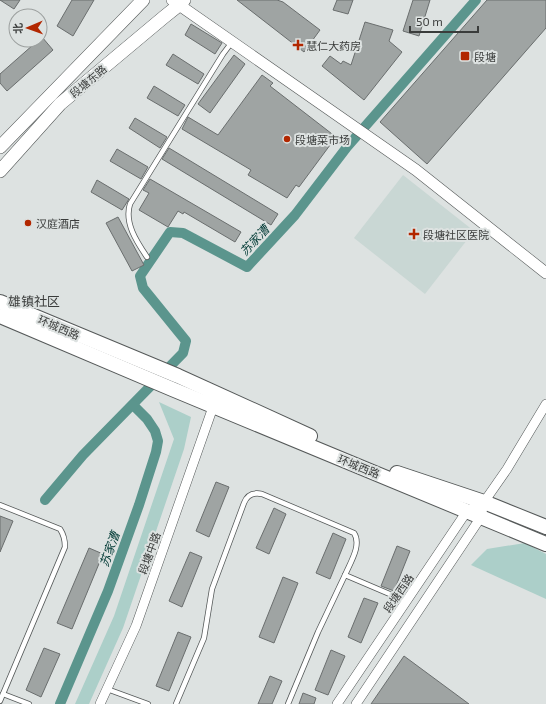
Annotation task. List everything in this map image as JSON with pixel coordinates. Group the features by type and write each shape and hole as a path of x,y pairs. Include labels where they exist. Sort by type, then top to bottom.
{"main road":[{"name":"段塘东路","path":"0,147 143,0"},
{"name":"段塘东路","path":"0,171 60,104 164,17 178,2"},
{"name":"环城西路","path":"0,302 178,376 367,462 484,502 546,528"},
{"name":"环城西路","path":"0,316 546,544"}],"street":[{"path":"178,2 232,42 416,170 546,273"},
{"path":"356,704 481,517 484,502 507,469 546,404"},
{"name":"段塘中路","path":"100,704 136,626 214,406"},
{"name":"段塘西路","path":"337,704 467,511 484,502"}],"lane":[{"path":"147,257 134,238 128,216 130,204 223,54 232,42"},
{"path":"176,704 204,638 212,588 244,503 246,498 256,493 262,494 354,533 358,544 318,632 288,704"},
{"path":"0,505 60,529 65,540 64,546 0,701"},
{"path":"345,575 406,601"},
{"path":"107,689 148,704"},
{"path":"3,694 29,704"}],"shaded area":[{"name":"段塘社区医院","path":"403,175 474,231 425,294 354,238"}],"green space":[{"path":"159,402 191,417 184,449 123,628 89,704 75,704 114,616 174,439"},
{"path":"525,543 546,554 546,599 471,565 487,549"}],"building":[{"path":"0,0 20,0 15,8"},
{"path":"72,0 94,0 73,36 57,26"},
{"path":"237,0 277,0 283,2 320,30 304,52"},
{"path":"337,0 353,0 348,14 333,10"},
{"path":"413,0 430,0 419,36 403,31"},
{"name":"段塘","path":"487,0 546,0 546,28 427,164 380,122"},
{"path":"365,22 393,30 389,41 402,52 364,100 322,66 330,56 341,64 343,61 351,65"},
{"path":"191,24 222,43 215,54 185,35"},
{"path":"48,44 53,50 7,91 0,83 0,74 30,48 48,48"},
{"path":"173,54 204,74 198,84 166,65"},
{"path":"234,55 245,64 210,113 198,104"},
{"path":"262,75 273,83 270,86 336,137 299,187 296,185 287,198 248,175 251,170 182,129 188,117 218,135"},
{"path":"154,86 185,105 178,116 147,98"},
{"path":"135,118 167,137 160,148 129,128"},
{"path":"169,148 278,214 271,225 162,159"},
{"path":"117,149 148,167 141,179 110,161"},
{"path":"150,179 241,232 235,242 184,212 183,214 178,211 168,227 139,210 149,193 143,190"},
{"path":"97,180 129,199 122,210 91,192"},
{"path":"118,217 144,265 132,271 106,223"},
{"path":"216,482 229,487 209,537 196,531"},
{"path":"274,508 286,514 269,554 256,548"},
{"path":"0,516 13,521 0,552"},
{"path":"333,533 346,539 330,579 316,573"},
{"path":"397,546 410,551 394,591 381,586"},
{"path":"89,548 103,554 72,629 57,623"},
{"path":"190,552 202,557 182,607 169,601"},
{"path":"283,577 298,583 274,643 259,637"},
{"path":"364,598 378,603 361,643 348,637"},
{"path":"178,632 191,637 169,691 156,686"},
{"path":"44,648 60,654 41,697 26,690"},
{"path":"331,650 345,656 328,695 315,690"},
{"path":"404,656 469,704 371,704"},
{"path":"270,676 282,681 272,704 258,704"},
{"path":"303,693 316,698 314,704 299,704"}],"waterway":[{"name":"苏家漕","path":"45,500 83,455 183,353 186,341 143,288 140,276 170,232 183,233 247,267 295,215 347,147 476,0"},
{"name":"苏家漕","path":"60,704 108,591 139,505 156,452 158,441 155,431 147,419 133,405"}],"place":[{"name":"慧仁大药房","path":"298,45"},
{"name":"段塘","path":"465,56"},
{"name":"段塘菜市场","path":"287,139"},
{"name":"汉庭酒店","path":"28,223"},
{"name":"段塘社区医院","path":"414,234"}],"district":[{"name":"雄镇社区","path":"34,301"}]}
